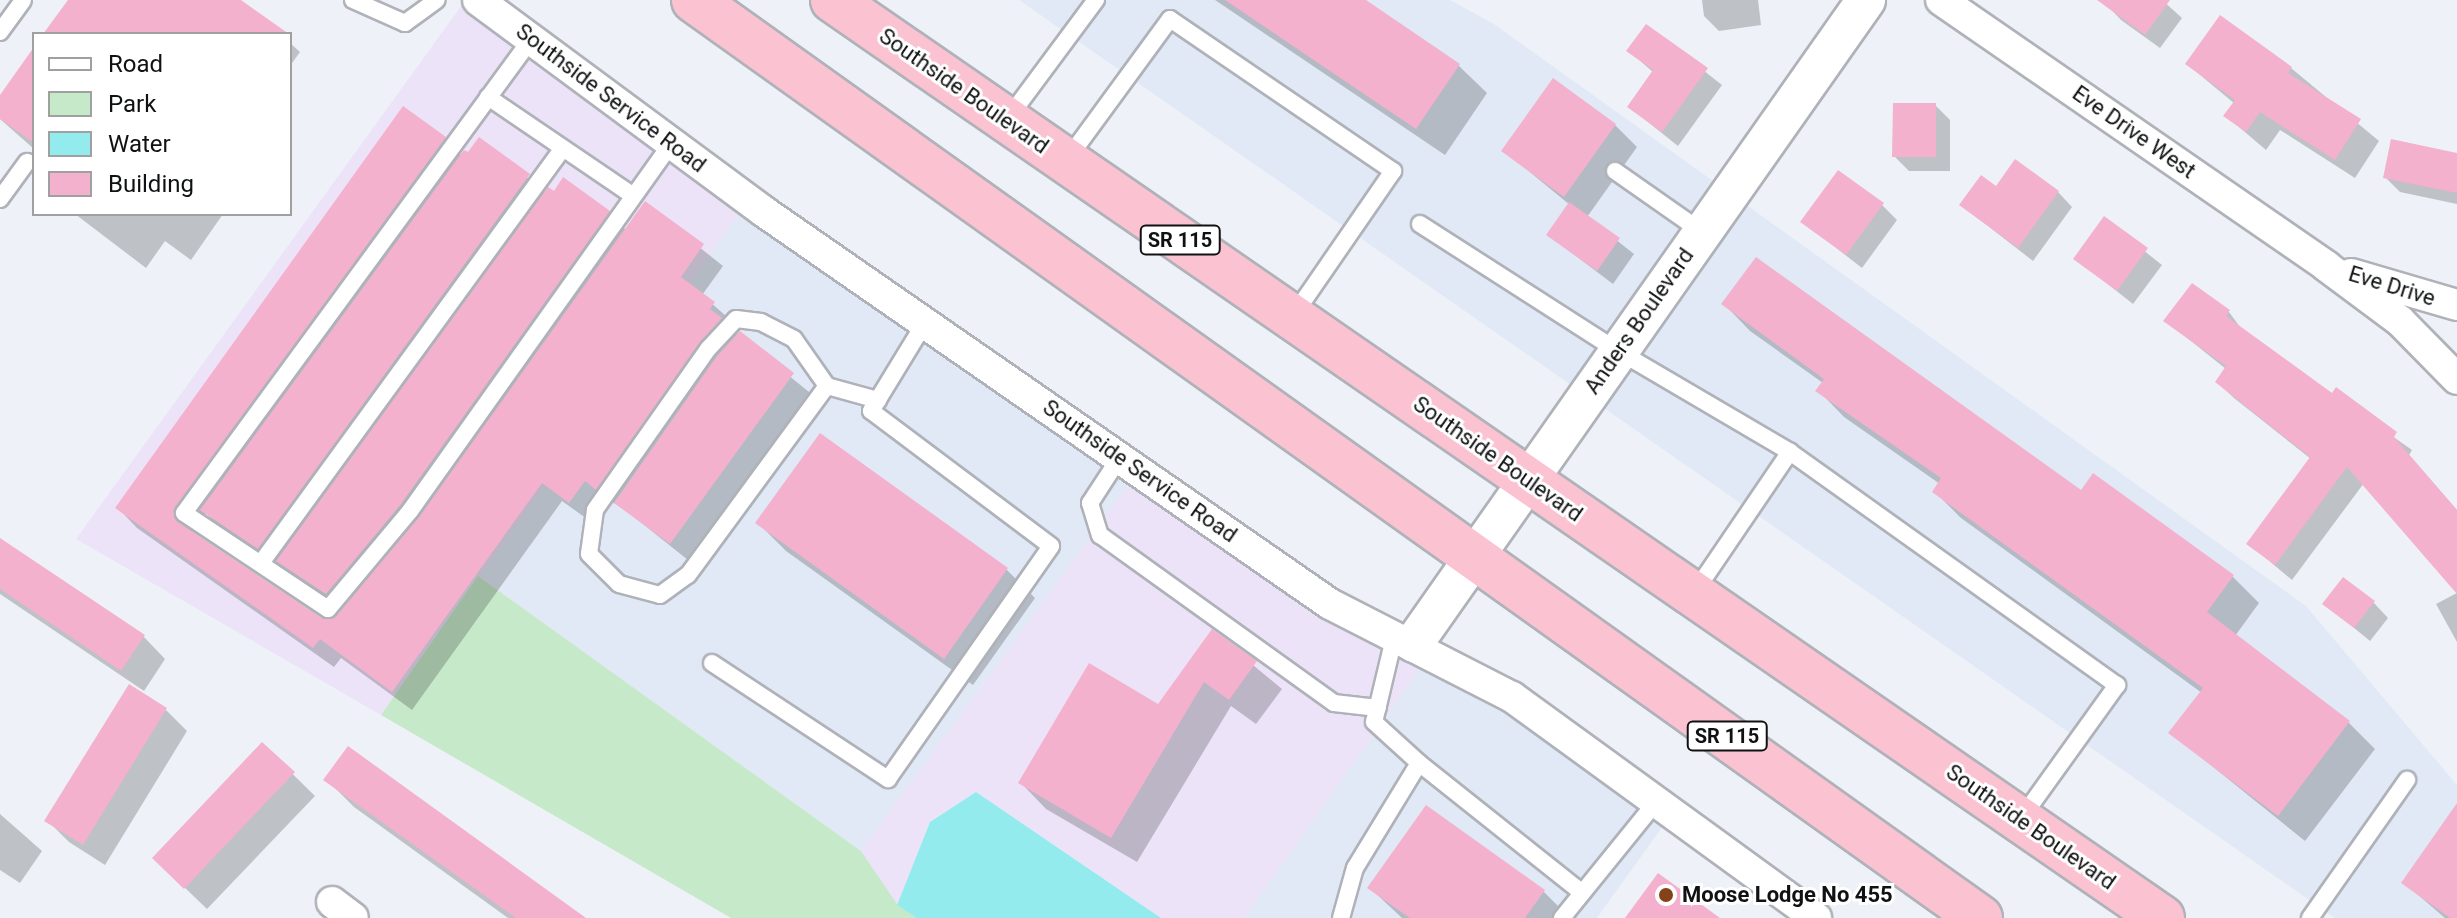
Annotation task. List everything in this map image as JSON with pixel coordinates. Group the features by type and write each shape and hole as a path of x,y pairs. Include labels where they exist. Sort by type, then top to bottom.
{"highway":[{"name":"SR 115","path":"694,0 1980,918"},
{"name":"Southside Boulevard","path":"833,0 2162,918"}],"street":[{"name":"Southside Service Road","path":"478,0 672,143 1330,604 1404,639 1512,697 1816,918"},
{"name":"Anders Boulevard","path":"1404,639 1474,555 1866,0"},
{"name":"Eve Drive West","path":"1941,0 2326,266 2400,321 2457,379"},
{"name":"Eve Drive","path":"2326,266 2457,305"}],"lane":[{"path":"0,32 23,0"},
{"path":"353,0 405,23 437,0"},
{"path":"1006,121 1096,0"},
{"path":"1065,161 1170,19 1393,171 1292,317"},
{"path":"532,38 184,513 328,609 410,511 632,195 672,143"},
{"path":"488,97 632,195"},
{"path":"261,563 563,148"},
{"path":"0,199 27,162"},
{"path":"1615,171 1702,232"},
{"path":"1420,224 1618,351 1790,452 2117,685 2020,820"},
{"path":"827,386 688,575 660,595 619,584 589,554 595,510 708,349 736,319 761,322 794,339 827,386 878,400"},
{"path":"712,663 888,779 1051,546 871,411 926,321"},
{"path":"1693,594 1790,452"},
{"path":"1120,457 1090,503 1100,535 1334,703 1378,708"},
{"path":"1404,639 1374,722 1419,763 1580,891"},
{"path":"1341,918 1355,868 1419,763"},
{"path":"2310,918 2407,780"},
{"path":"1562,918 1580,891 1656,802"}],"shaded area":[{"path":"1019,0 1450,0 1494,24 2306,606 2457,785 2457,918 2335,918"},
{"path":"464,2 746,204 381,715 76,539"},
{"path":"746,204 1132,481 861,851 478,576"},
{"path":"1132,481 1420,669 1244,918 1161,918 976,792 930,822 897,905 861,851"},
{"path":"1420,669 1498,706 1663,826 1597,918 1244,918"}],"green space":[{"path":"478,576 861,851 897,904 917,918 731,918 381,715"}],"water":[{"path":"976,792 1161,918 917,918 897,905 930,822"}],"building":[{"path":"68,0 241,0 286,32 44,32"},
{"path":"1225,0 1366,0 1460,64 1416,129"},
{"path":"2097,0 2170,0 2145,35"},
{"path":"2220,15 2292,67 2288,73 2361,119 2335,160 2260,112 2246,132 2223,116 2235,100 2185,64"},
{"path":"1646,24 1708,68 1662,132 1627,107 1653,70 1626,51"},
{"path":"32,50 32,142 0,119 0,95"},
{"path":"1553,78 1616,124 1564,197 1501,151"},
{"path":"1893,103 1936,103 1936,157 1892,157"},
{"path":"403,106 446,137 173,511 178,522 322,618 336,616 419,517 645,201 704,244 681,277 715,302 710,309 722,318 596,490 585,481 569,503 542,483 392,692 320,639 313,648 115,508"},
{"path":"479,137 530,174 258,549 200,510 464,150 468,152"},
{"path":"2391,139 2457,153 2457,193 2383,178"},
{"path":"2015,159 2059,191 2018,248 1959,205 1981,175 1996,186"},
{"path":"1838,170 1884,203 1846,255 1800,222"},
{"path":"563,177 610,211 401,504 326,594 276,561 548,187 554,191"},
{"path":"1569,202 1620,238 1597,271 1546,235"},
{"path":"2104,216 2148,248 2117,291 2073,259"},
{"path":"1756,257 2081,490 2093,473 2234,575 2207,612 2350,721 2278,816 2168,733 2203,688 1932,492 1941,478 1815,391 1824,379 1721,304"},
{"path":"2192,283 2230,310 2226,316 2332,393 2336,387 2397,432 2394,437 2457,510 2457,594 2347,467 2275,565 2246,544 2310,457 2215,382 2226,366 2163,321"},
{"path":"740,331 794,373 670,544 614,503 717,356"},
{"path":"820,433 1008,568 944,659 755,523"},
{"path":"0,538 145,635 121,671 0,589"},
{"path":"2343,577 2375,601 2354,628 2322,604"},
{"path":"1212,629 1257,661 1229,700 1204,682 1111,838 1018,783 1089,663 1158,704"},
{"path":"129,684 167,708 83,845 44,821"},
{"path":"262,742 295,772 184,889 152,858"},
{"path":"348,746 586,918 516,918 323,780"},
{"path":"2457,803 2457,918 2450,918 2401,883"},
{"path":"1426,805 1545,890 1525,918 1410,918 1367,888"},
{"name":"Moose Lodge No 455","path":"1658,873 1720,918 1625,918"}],"place":[{"name":"Moose Lodge No 455","path":"1666,895"}]}
